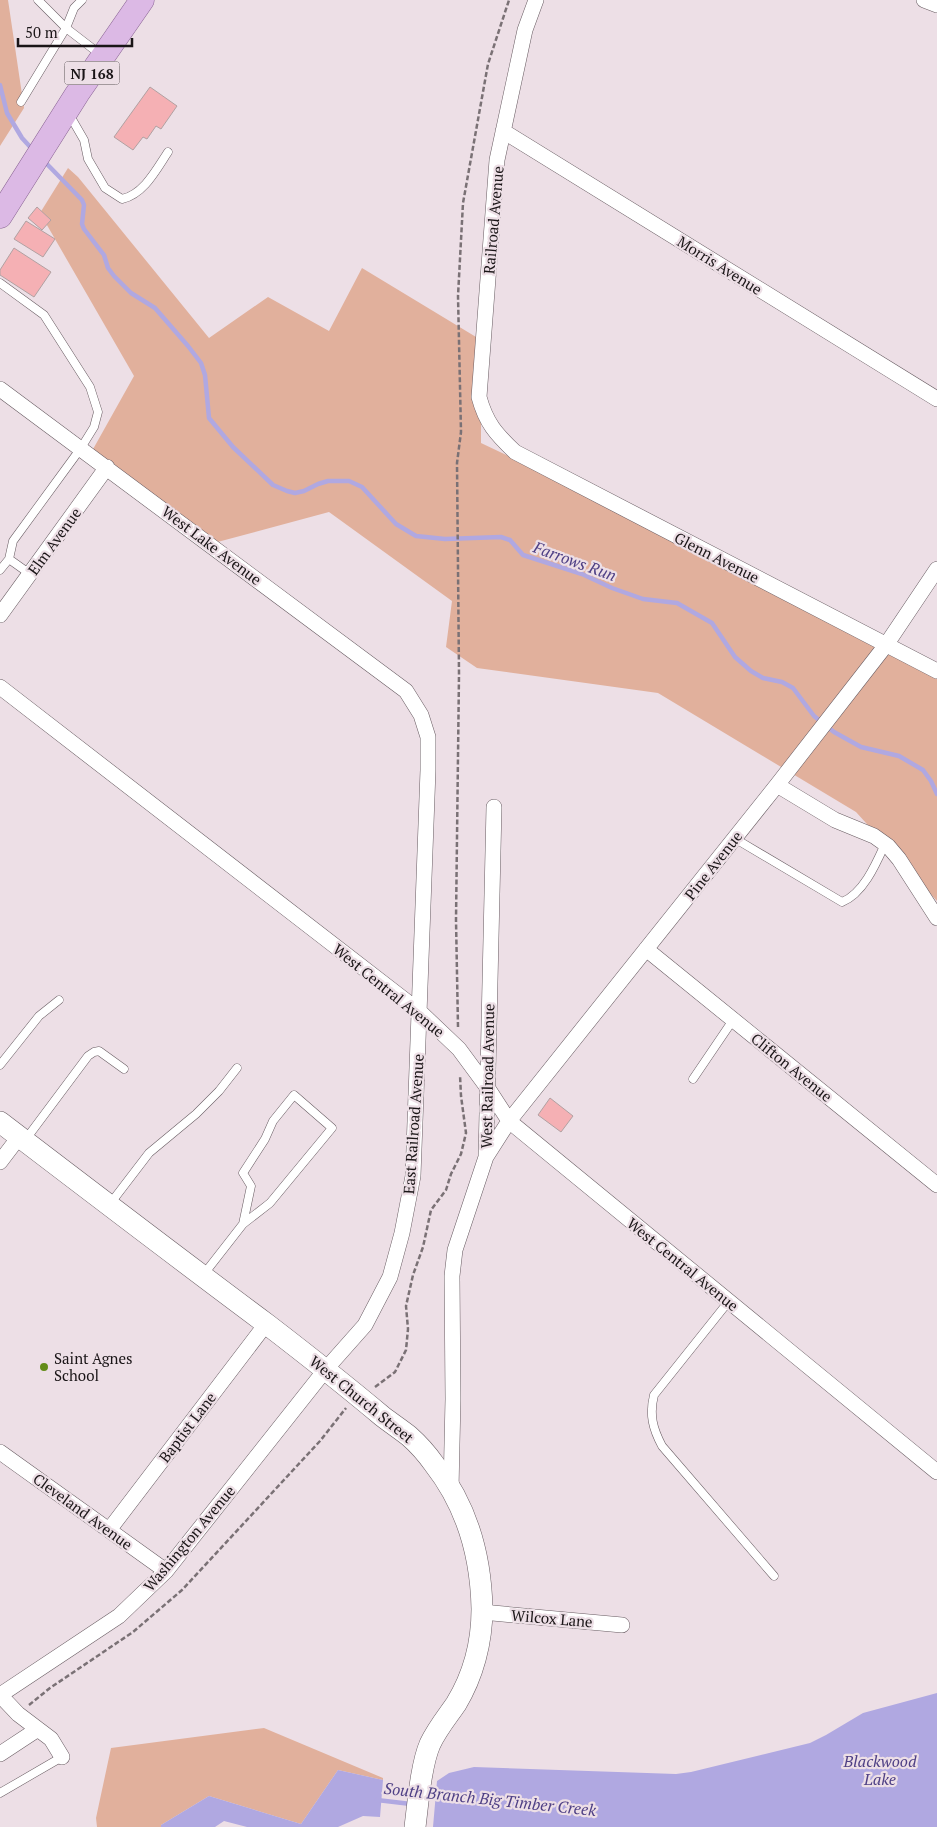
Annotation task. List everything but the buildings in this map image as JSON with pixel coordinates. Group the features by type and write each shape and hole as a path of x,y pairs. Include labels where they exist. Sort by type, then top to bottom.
{"main road":[{"name":"NJ 168","path":"0,216 39,152 142,0"},
{"name":"West Church Street","path":"0,1122 326,1369 410,1436 436,1465 451,1490 465,1515 474,1542 480,1569 482,1612 473,1666 461,1694 431,1742 425,1758 415,1827"}],"street":[{"name":"Railroad Avenue","path":"500,438 484,416 479,397 497,160 525,30 536,0"},
{"path":"924,0 937,6"},
{"name":"Morris Avenue","path":"504,131 937,399"},
{"name":"West Lake Avenue","path":"0,389 406,691 417,708"},
{"name":"Glenn Avenue","path":"500,438 515,452 937,671"},
{"name":"Elm Avenue","path":"0,615 107,467"},
{"name":"Pine Avenue","path":"486,1157 509,1121 886,645 937,569"},
{"name":"West Central Avenue","path":"0,686 419,1011 459,1048 509,1121 937,1472"},
{"name":"East Railroad Avenue","path":"326,1369 366,1325 390,1277 402,1233 413,1176 428,770 428,737 421,714 417,708"},
{"path":"777,785 835,820 874,836 885,844 899,859 937,918"},
{"name":"West Railroad Avenue","path":"451,1490 453,1399 452,1276 454,1250 486,1157 494,807"},
{"name":"Clifton Avenue","path":"646,949 937,1185"},
{"path":"0,1162 22,1139"},
{"name":"Baptist Lane","path":"109,1530 266,1324"},
{"name":"Washington Avenue","path":"0,1695 119,1616 166,1571 326,1369"},
{"name":"Cleveland Avenue","path":"0,1452 166,1571"},
{"name":"Wilcox Lane","path":"482,1612 622,1625"},
{"path":"0,1695 18,1714 51,1739 62,1757"},
{"path":"0,1754 38,1729"}],"lane":[{"path":"38,0 66,28 103,57"},
{"path":"20,102 66,28 74,8 82,0"},
{"path":"66,111 84,140 88,159 100,181 105,188 122,199 132,197 151,178 168,152"},
{"path":"0,283 44,315 90,387 98,412 94,427 81,448 13,541 9,559 0,570"},
{"path":"9,559 30,574"},
{"path":"734,838 842,902 848,900 868,876 885,844"},
{"path":"0,1065 40,1016 60,1000"},
{"path":"693,1079 733,1020"},
{"path":"22,1139 88,1056 99,1051 124,1069"},
{"path":"109,1205 149,1152 196,1114 219,1091 237,1068"},
{"path":"203,1276 243,1224 270,1203 332,1128 294,1095 273,1121 243,1173 251,1186 243,1224"},
{"path":"729,1301 654,1395 652,1405 653,1430 662,1446 774,1576"},
{"path":"0,1793 62,1757"}],"path":[{"path":"18,1714 50,1688 133,1632 182,1590 320,1441 343,1410 396,1372 406,1350 408,1329 406,1306 431,1210 446,1190 451,1174 461,1154 466,1134 461,1096 456,920 459,674 457,463 462,432 458,296 463,203 488,64 509,0"}],"shaded area":[{"path":"0,0 8,0 24,108 0,146"},
{"path":"68,168 78,177 209,338 268,297 329,331 362,268 481,340 481,443 870,629 937,671 937,901 856,812 658,693 477,668 446,647 452,601 329,512 210,544 92,451 134,376 40,213"},
{"path":"264,1728 383,1778 383,1780 338,1770 301,1824 209,1796 161,1825 161,1827 97,1827 96,1818 111,1748"}],"water":[{"name":"Blackwood Lake","path":"937,1693 937,1827 433,1827 437,1781 449,1773 474,1767 676,1774 691,1772 810,1743 863,1713"},
{"path":"338,1770 383,1780 380,1817 363,1816 338,1827 247,1827 224,1821 215,1827 161,1827 161,1825 209,1796 301,1824"}],"waterway":[{"name":"Farrows Run","path":"0,85 7,113 22,138 33,150"},
{"name":"Farrows Run","path":"44,161 82,200 84,205 82,224 84,229 104,255 108,268 114,276 131,293 155,308 201,363 205,375 209,418 233,447 273,485 295,493 328,481 349,481 362,487 396,524 416,536 445,539 501,537 510,540 523,555 582,574 612,588 643,599 677,603 712,623 735,657 751,671 763,678 782,682 793,688 814,716 834,732 861,747 899,756 923,770 937,794"},
{"name":"South Branch Big Timber Creek","path":"377,1800 411,1804"}],"place":[{"name":"Saint Agnes School","path":"44,1367"}]}
